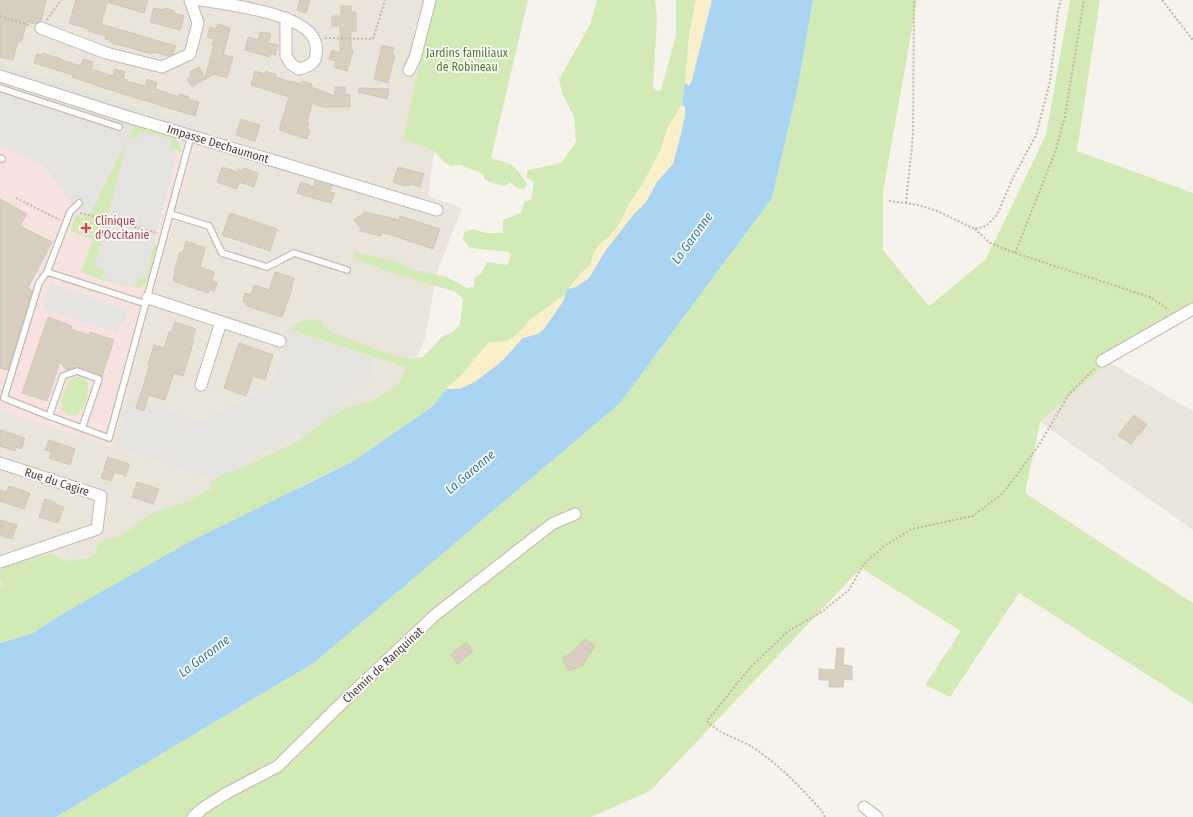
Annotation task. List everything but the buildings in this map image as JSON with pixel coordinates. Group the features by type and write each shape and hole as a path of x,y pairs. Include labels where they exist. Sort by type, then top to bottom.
{"street":[{"path":"41,28 106,53 162,67 190,54 198,23 190,0"},
{"path":"200,0 264,11 286,18 304,28 314,38 316,47 314,62 308,67 299,69 292,64 286,56 286,18"},
{"path":"410,70 415,58 430,0"},
{"name":"Impasse Dechaumont","path":"0,76 191,136 437,210"},
{"path":"147,301 221,322 280,341"},
{"path":"1102,361 1193,309"},
{"path":"201,385 221,322"},
{"name":"Rue du Cagire","path":"0,462 101,496 97,528 0,562"},
{"name":"Chemin de Ranquinat","path":"193,817 202,809 225,794 278,766 435,615 552,524 575,514"},
{"path":"864,807 877,817"}],"lane":[{"path":"0,88 119,127"},
{"path":"79,203 70,212 46,272 39,283 2,397 109,438 191,136"},
{"path":"170,214 209,226 222,253 267,267 294,253 346,270"},
{"path":"46,272 147,301"},
{"path":"50,416 63,376 77,371 99,379 82,428"}],"path":[{"path":"314,38 373,38 385,0"},
{"path":"906,203 913,136 912,77 914,0"},
{"path":"975,229 986,226 997,216 1013,178 1036,136 1050,82 1058,11 1061,0"},
{"path":"1015,253 1056,150 1065,116 1084,0"},
{"path":"1162,0 1193,40"},
{"path":"16,198 65,223"},
{"path":"889,201 919,205 937,211 975,229 990,243 1015,253 1150,297 1179,317"},
{"path":"75,214 82,213 159,233"},
{"path":"825,817 822,811 793,780 752,747 712,727 708,721 748,670 788,632 824,611 849,590 863,565 884,546 912,529 973,516 1003,494 1039,445 1069,394 1102,361"}],"shaded area":[{"path":"0,0 434,0 434,151 428,196 462,208 437,272 425,338 403,390 76,568 0,590"},
{"path":"0,63 199,127 198,132 139,113 137,115 0,71"},
{"name":"Clinique d'Occitanie","path":"0,81 196,144 112,447 0,410"},
{"path":"0,81 135,124 128,138 137,139 139,132 172,139 170,149 177,151 145,279 138,277 134,286 102,278 104,270 95,267 128,139 89,215 78,212 45,167 0,146"},
{"path":"51,283 129,310 117,333 42,308"},
{"path":"290,332 375,359 367,385 355,382 349,400 345,398 342,407 315,426 213,478 115,447 129,398 200,422 271,387"},
{"path":"1108,362 1193,411 1193,530 1040,422"}],"green space":[{"name":"Jardins familiaux de Robineau","path":"434,0 528,0 491,158 511,164 527,184 524,189 517,188 509,182 506,186 488,181 484,179 484,175 479,172 460,165 451,166 444,162 434,151 403,139"},
{"path":"597,0 655,0 657,17 653,87 657,91 661,90 676,35 676,0 696,0 689,36 682,104 668,127 661,149 642,185 629,204 620,223 608,238 600,244 593,254 591,264 581,273 565,294 529,321 520,332 508,341 488,343 461,376 446,389 433,406 355,460 309,482 59,616 33,633 0,643 0,586 4,586 0,579 0,571 4,568 9,565 52,554 66,561 89,558 96,553 99,542 117,538 149,514 191,501 200,494 211,489 210,483 223,474 239,469 297,442 328,418 345,408 373,401 399,384 406,367 291,330 298,324 305,320 322,321 323,326 330,331 383,352 408,359 423,357 443,336 453,332 460,324 463,299 456,292 392,273 357,260 354,256 355,252 397,262 411,269 447,277 467,288 474,287 475,277 481,274 487,262 507,265 511,256 509,252 470,248 463,239 464,232 474,229 485,233 503,233 503,220 521,213 524,202 531,200 534,182 526,177 528,170 561,163 576,142 574,117 562,93 559,79 590,25"},
{"path":"813,0 917,0 883,192 883,250 929,306 986,259 1046,135 1070,0 1100,0 1077,151 1193,193 1193,311 1108,362 1040,422 1025,493 1193,603 1193,704 1019,593 950,697 925,685 961,631 861,568 650,791 591,817 56,817 315,662 620,403 772,198 797,91"},
{"path":"135,124 175,137 181,147 181,152 170,149 171,139 140,132 138,139 128,138 95,266 104,270 102,278 134,286 138,277 145,279 154,243 156,244 148,279 145,284 139,288 100,279 81,272 93,239 70,231 75,216 85,216"},
{"path":"74,377 81,377 87,381 88,395 83,408 77,415 68,415 63,410 61,402 68,382"}],"sand":[{"path":"696,0 712,0 712,2 692,80 689,86 685,83 689,36"},
{"path":"682,104 685,107 685,116 673,164 657,182 646,202 634,214 606,250 589,278 576,287 568,289 581,273 591,264 593,254 600,244 608,238 620,223 629,204 642,185 661,149 668,127"},
{"path":"565,294 564,300 544,329 538,334 523,338 502,361 475,382 459,389 446,389 461,376 488,343 508,341 520,332 529,321"}],"water":[{"name":"La Garonne","path":"712,0 813,0 797,91 772,198 620,403 315,662 56,817 0,817 0,643 33,633 59,616 191,541 355,460 433,406 446,389 459,389 475,382 502,361 523,338 538,334 544,329 564,300 568,289 576,287 589,278 606,250 634,214 646,202 657,182 673,164 685,116 685,107 682,104 685,83 689,86 692,80"}],"place":[{"name":"Clinique d'Occitanie","path":"86,228"}]}
